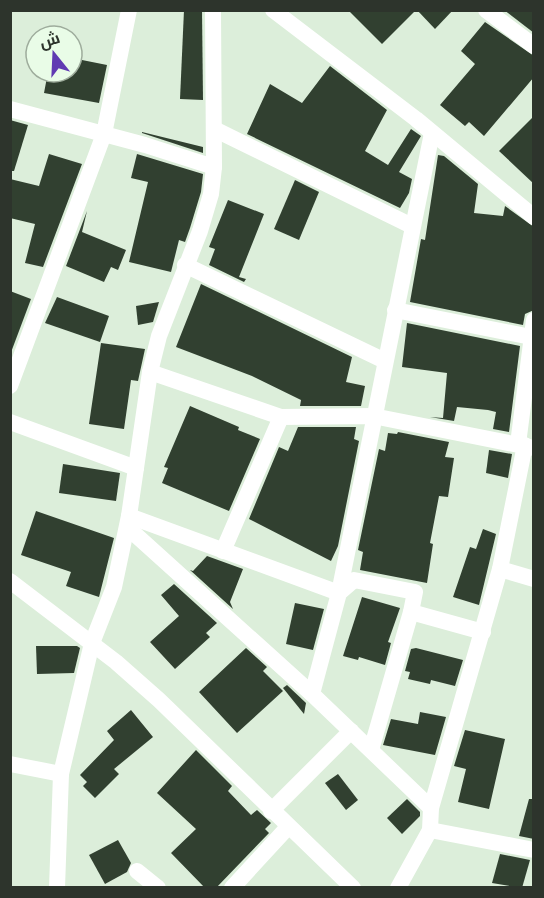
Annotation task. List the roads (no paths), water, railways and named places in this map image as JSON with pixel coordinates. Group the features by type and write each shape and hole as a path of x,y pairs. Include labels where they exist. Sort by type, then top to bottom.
{"street":[{"path":"10,386 104,134 129,10"},
{"path":"57,888 61,774 92,643 112,596 128,522 150,372 159,336 206,212 214,167 213,10"},
{"path":"273,10 432,133 534,217"},
{"path":"486,10 534,46"},
{"path":"10,109 214,167"},
{"path":"214,129 412,226"},
{"path":"312,694 339,593 432,133"},
{"path":"185,265 385,361"},
{"path":"395,310 531,337"},
{"path":"398,888 430,830 431,808 500,568 525,446 534,320"},
{"path":"150,372 281,417 373,416 525,446"},
{"path":"224,551 281,417"},
{"path":"10,422 136,468"},
{"path":"128,522 224,551 339,593"},
{"path":"128,522 431,808"},
{"path":"500,568 534,579"},
{"path":"339,593 354,580 415,592 371,750"},
{"path":"10,581 92,643 159,700 353,888"},
{"path":"411,612 483,632"},
{"path":"271,811 351,731"},
{"path":"10,764 61,774"},
{"path":"232,888 288,827"},
{"path":"430,830 534,850"},
{"path":"137,871 158,888"}]}
